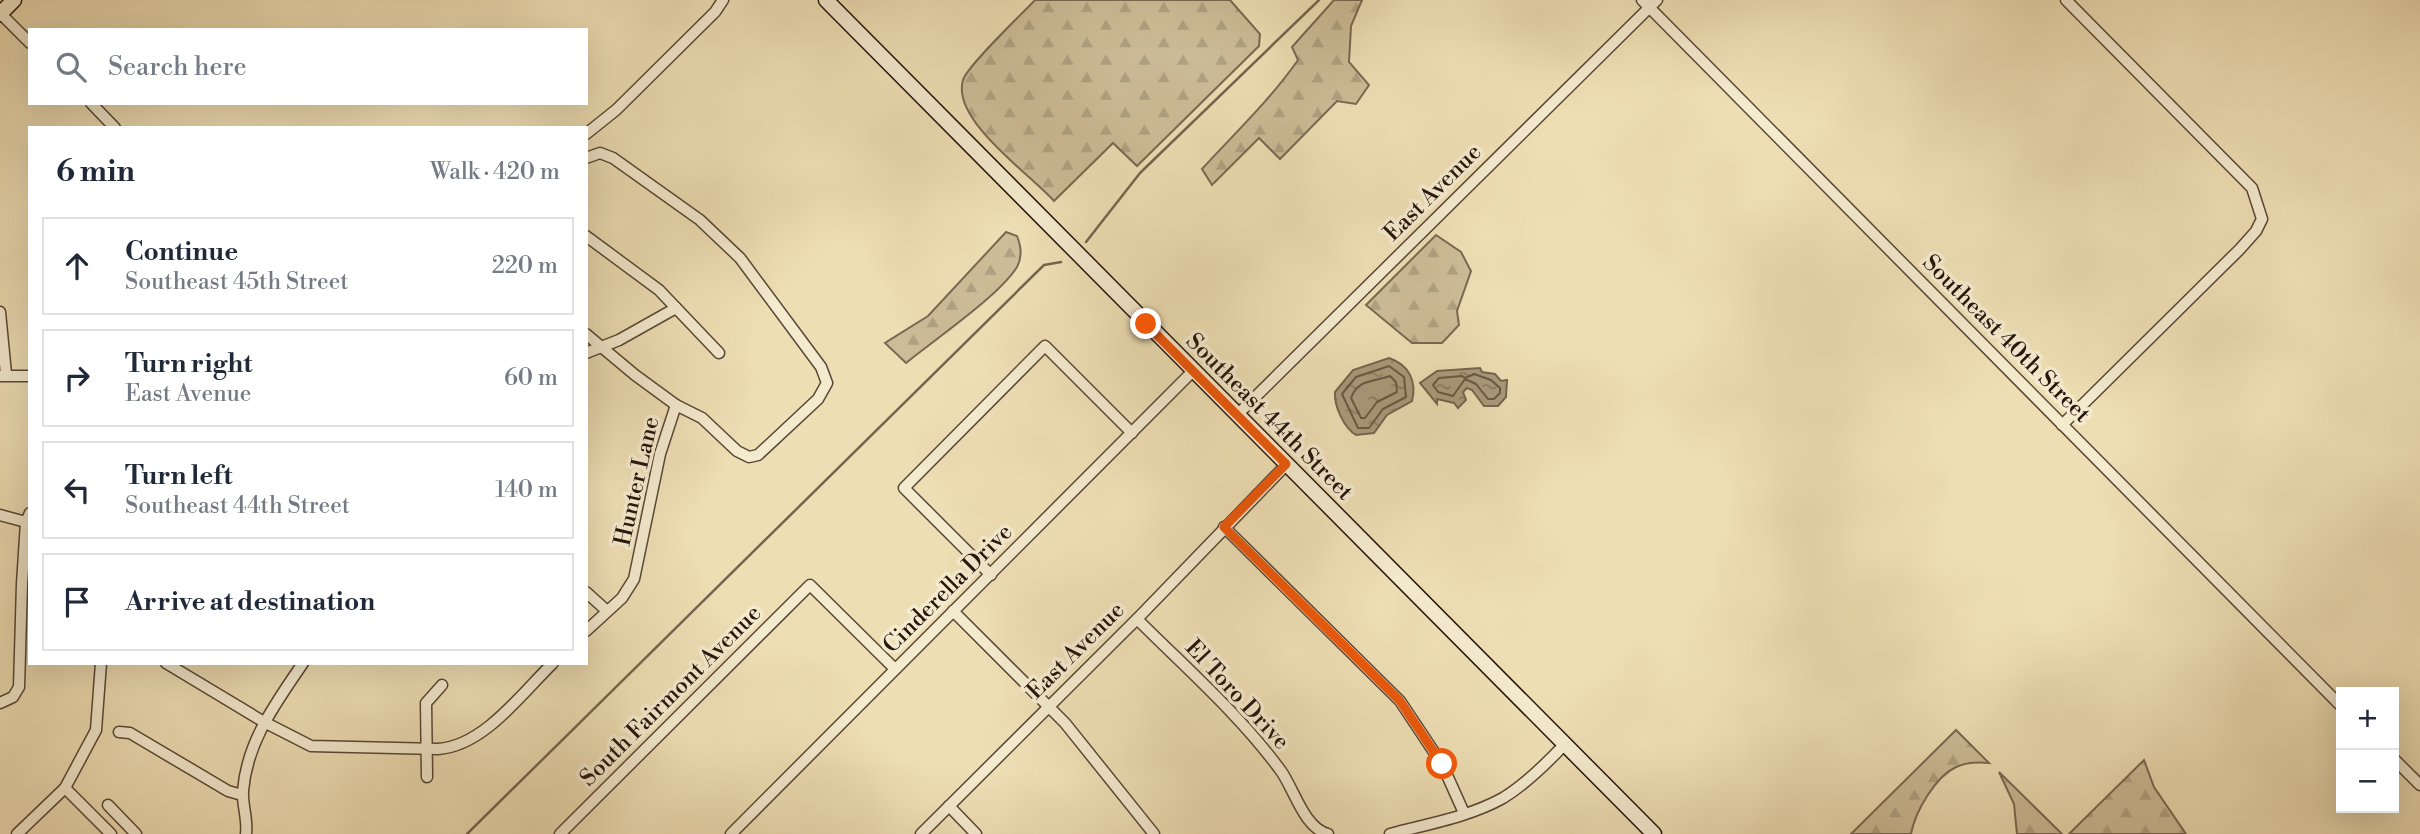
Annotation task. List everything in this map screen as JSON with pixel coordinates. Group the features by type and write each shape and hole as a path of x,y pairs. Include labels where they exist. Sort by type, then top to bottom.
{"main road":[{"path":"0,14 15,0"},
{"name":"Southeast 44th Street","path":"826,0 1654,834"}],"street":[{"path":"588,132 616,110 715,12 723,0"},
{"path":"715,12 734,0"},
{"path":"2062,425 2248,240 2262,219 2252,188 2066,0"},
{"name":"East Avenue","path":"1237,415 1650,2"},
{"name":"Southeast 40th Street","path":"1650,2 2062,425 2336,701"},
{"path":"0,14 28,41"},
{"path":"93,105 114,126"},
{"path":"588,157 600,153 613,158 700,220 740,258 821,367 827,383 818,399 758,455 749,457 737,451 702,418 676,405 588,335"},
{"path":"588,237 646,280 719,353"},
{"path":"588,352 676,308"},
{"path":"0,312 3,375 28,376"},
{"path":"991,575 904,488 1045,346 1132,433"},
{"name":"Cinderella Drive","path":"731,834 1193,371"},
{"name":"Hunter Lane","path":"588,629 622,598 634,579 660,454 676,405"},
{"name":"East Avenue","path":"921,834 1137,619 1286,464"},
{"path":"0,515 28,518 25,641 19,687 3,703"},
{"path":"1224,527 1400,701 1442,764 1464,813"},
{"name":"South Fairmont Avenue","path":"560,834 810,585 895,669"},
{"path":"588,594 607,611"},
{"path":"953,611 1049,706 1096,758 1154,834"},
{"name":"El Toro Drive","path":"1137,619 1258,741 1284,775 1309,819 1328,834"},
{"path":"17,834 65,788 96,730 101,665"},
{"path":"169,665 264,722 311,746 425,749 450,748 485,729 551,665"},
{"path":"246,834 248,816 242,794 255,741 264,722 302,665"},
{"path":"427,777 426,703 442,685"},
{"path":"119,732 130,733 228,791 242,794"},
{"path":"1390,834 1464,813 1501,799 1519,787 1564,745"},
{"path":"2399,764 2420,785"},
{"path":"65,788 111,834"},
{"path":"108,805 136,834"},
{"path":"949,806 976,834"}],"green space":[{"path":"1035,0 1230,0 1260,34 1259,46 1137,166 1113,143 1054,201 980,129 962,96 963,80 967,73"},
{"path":"1334,0 1362,0 1351,26 1349,62 1369,85 1356,104 1337,101 1280,159 1259,138 1212,185 1202,169 1287,75 1298,60 1292,47"},
{"path":"1006,232 1017,236 1021,255 1017,267 1008,279 981,304 906,363 885,343 928,316"},
{"path":"1436,235 1461,252 1471,271 1457,311 1459,325 1442,343 1412,343 1366,305"},
{"path":"1956,730 1989,763 1960,765 1948,772 1921,806 1911,834 1851,834"},
{"path":"2144,760 2154,787 2186,834 2069,834"},
{"path":"1999,772 2062,834 2017,834 2014,804"}],"water":[{"path":"1389,358 1402,365 1410,375 1412,401 1387,415 1374,433 1356,435 1341,416 1335,392 1353,370"},
{"path":"1480,368 1482,372 1495,374 1501,381 1507,380 1506,397 1498,406 1484,406 1472,390 1467,388 1463,392 1466,400 1458,408 1454,403 1437,399 1437,404 1420,383 1437,371"}],"waterway":[{"path":"1086,242 1140,173 1319,0"},
{"path":"467,834 1044,265 1061,262"}],"route":[{"path":"1146,324 1286,464 1224,527 1400,701 1414,718 1442,764"}]}
